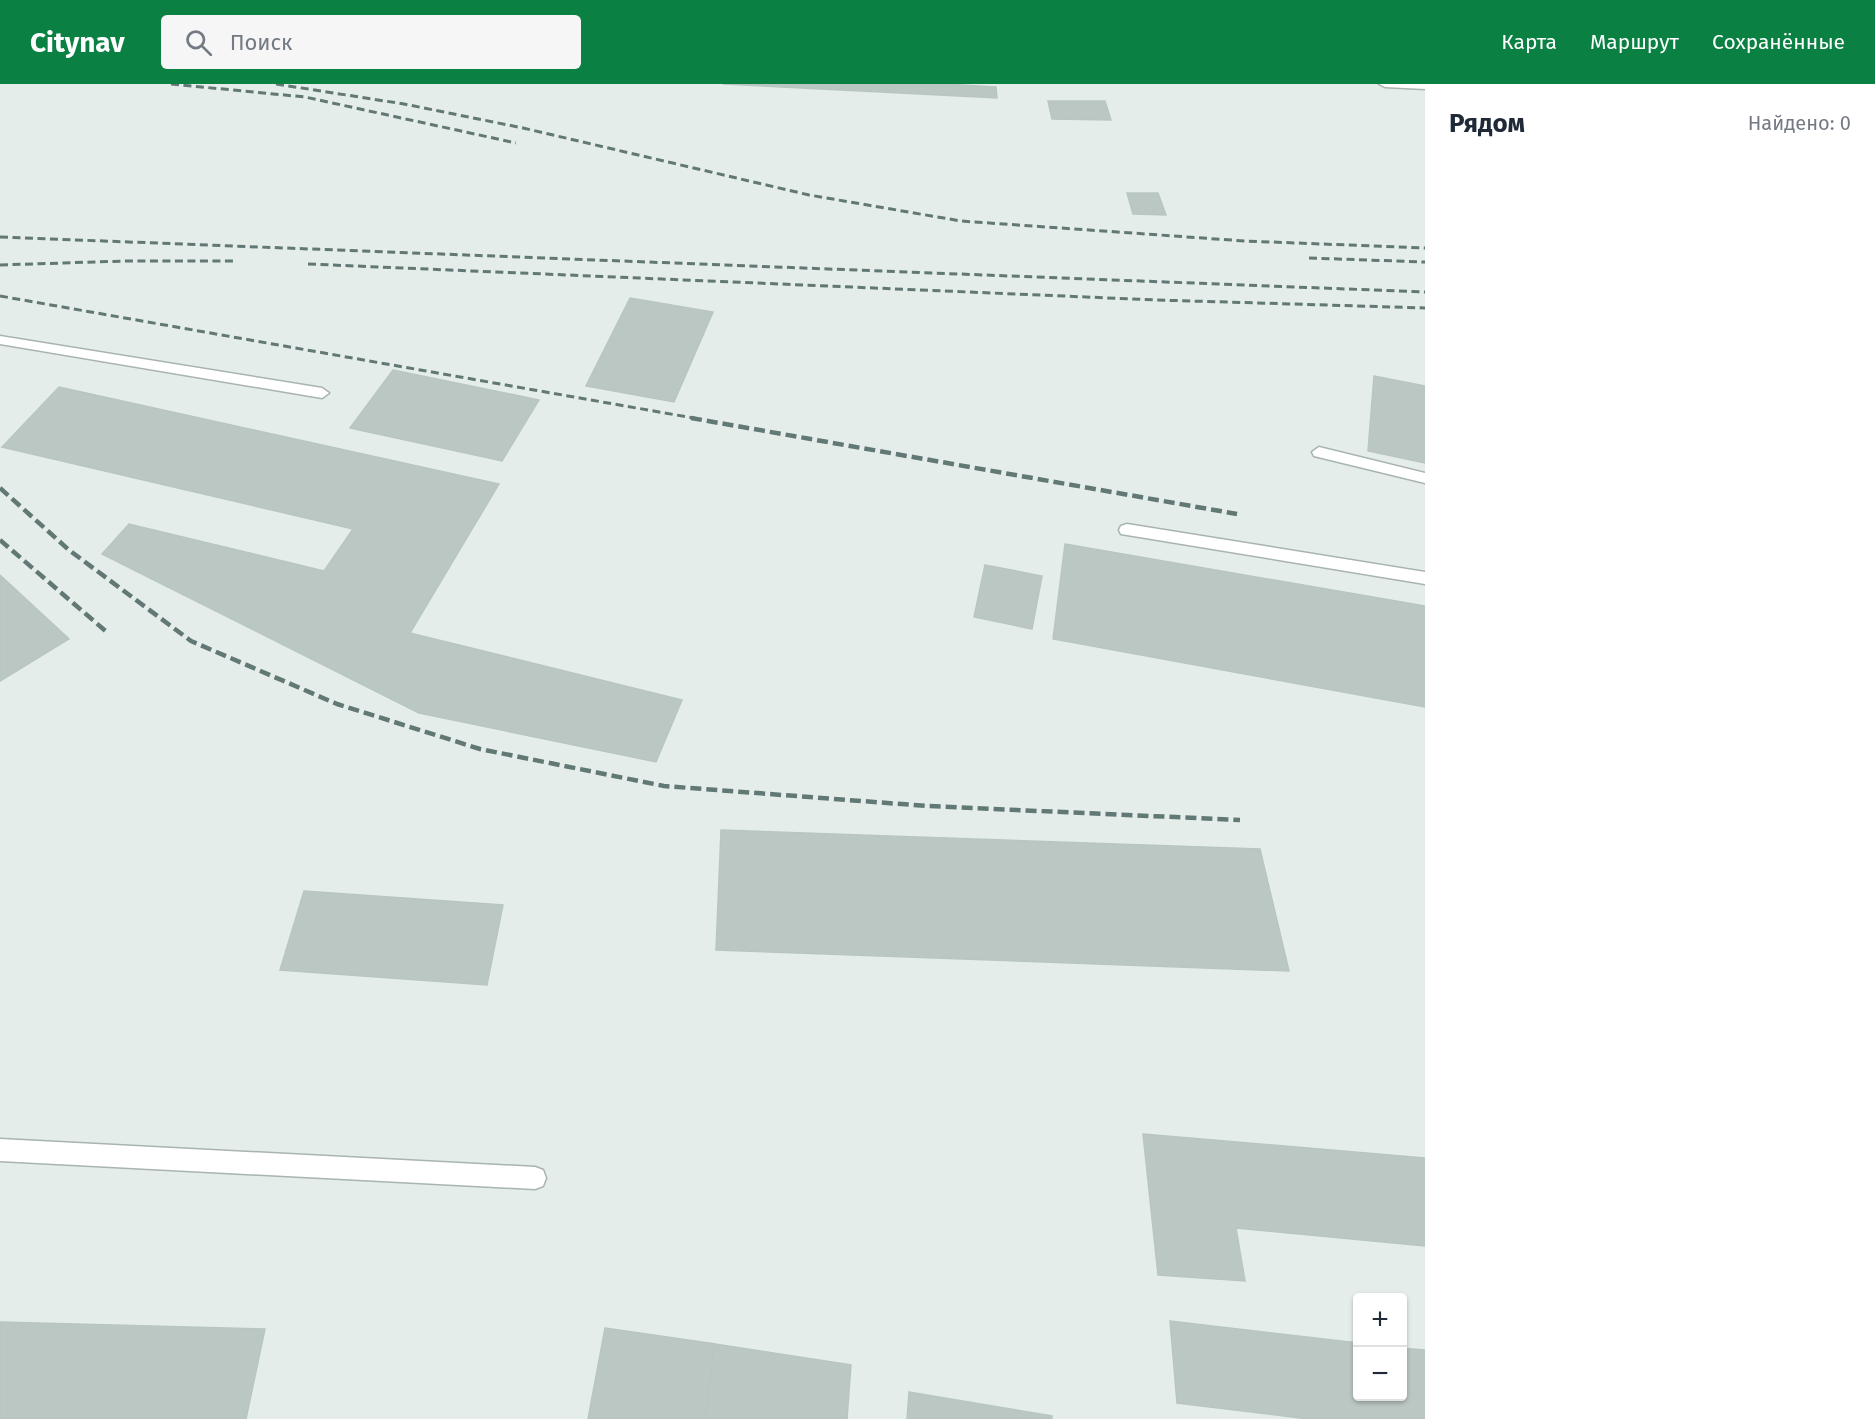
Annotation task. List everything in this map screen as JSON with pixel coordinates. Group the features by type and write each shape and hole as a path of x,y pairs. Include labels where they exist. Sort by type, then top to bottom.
{"lane":[{"path":"1385,84 1425,86"},
{"path":"0,340 322,393"},
{"path":"1319,452 1425,478"},
{"path":"1127,530 1425,578"},
{"path":"0,1150 535,1178"}],"building":[{"path":"723,84 946,84 996,87 997,98"},
{"path":"1048,101 1105,101 1111,120 1052,119"},
{"path":"1127,193 1158,193 1166,215 1133,214"},
{"path":"630,298 713,312 674,402 586,386"},
{"path":"393,370 539,400 502,461 350,428"},
{"path":"1374,376 1425,386 1425,463 1368,451"},
{"path":"59,387 499,484 410,633 682,700 656,762 419,713 102,554 129,524 324,571 353,529 2,447"},
{"path":"1065,544 1425,606 1425,707 1053,639"},
{"path":"985,565 1042,576 1032,629 974,617"},
{"path":"0,575 69,639 0,681"},
{"path":"721,830 1260,849 1289,971 716,950"},
{"path":"304,891 503,905 487,985 280,970"},
{"path":"1143,1134 1425,1158 1425,1246 1236,1228 1245,1281 1158,1275"},
{"path":"1170,1321 1353,1342 1353,1401 1407,1401 1407,1348 1425,1350 1425,1419 1308,1419 1177,1403"},
{"path":"0,1322 265,1329 246,1419 0,1419"},
{"path":"605,1328 715,1344 705,1419 588,1419"},
{"path":"715,1344 851,1365 847,1419 705,1419"},
{"path":"909,1392 1052,1416 1052,1419 907,1419"}],"railway":[{"path":"171,84 305,97 516,143"},
{"path":"276,84 404,104 523,128 809,195 961,221 1245,241 1425,248"},
{"path":"0,237 1425,292"},
{"path":"1309,258 1425,262"},
{"path":"0,265 125,261 234,261"},
{"path":"308,264 1157,300 1425,308"},
{"path":"0,296 699,419"},
{"path":"691,418 1237,514"},
{"path":"0,488 69,550 191,641 337,704 480,749 664,786 927,806 1240,820"},
{"path":"0,540 109,634"}]}
